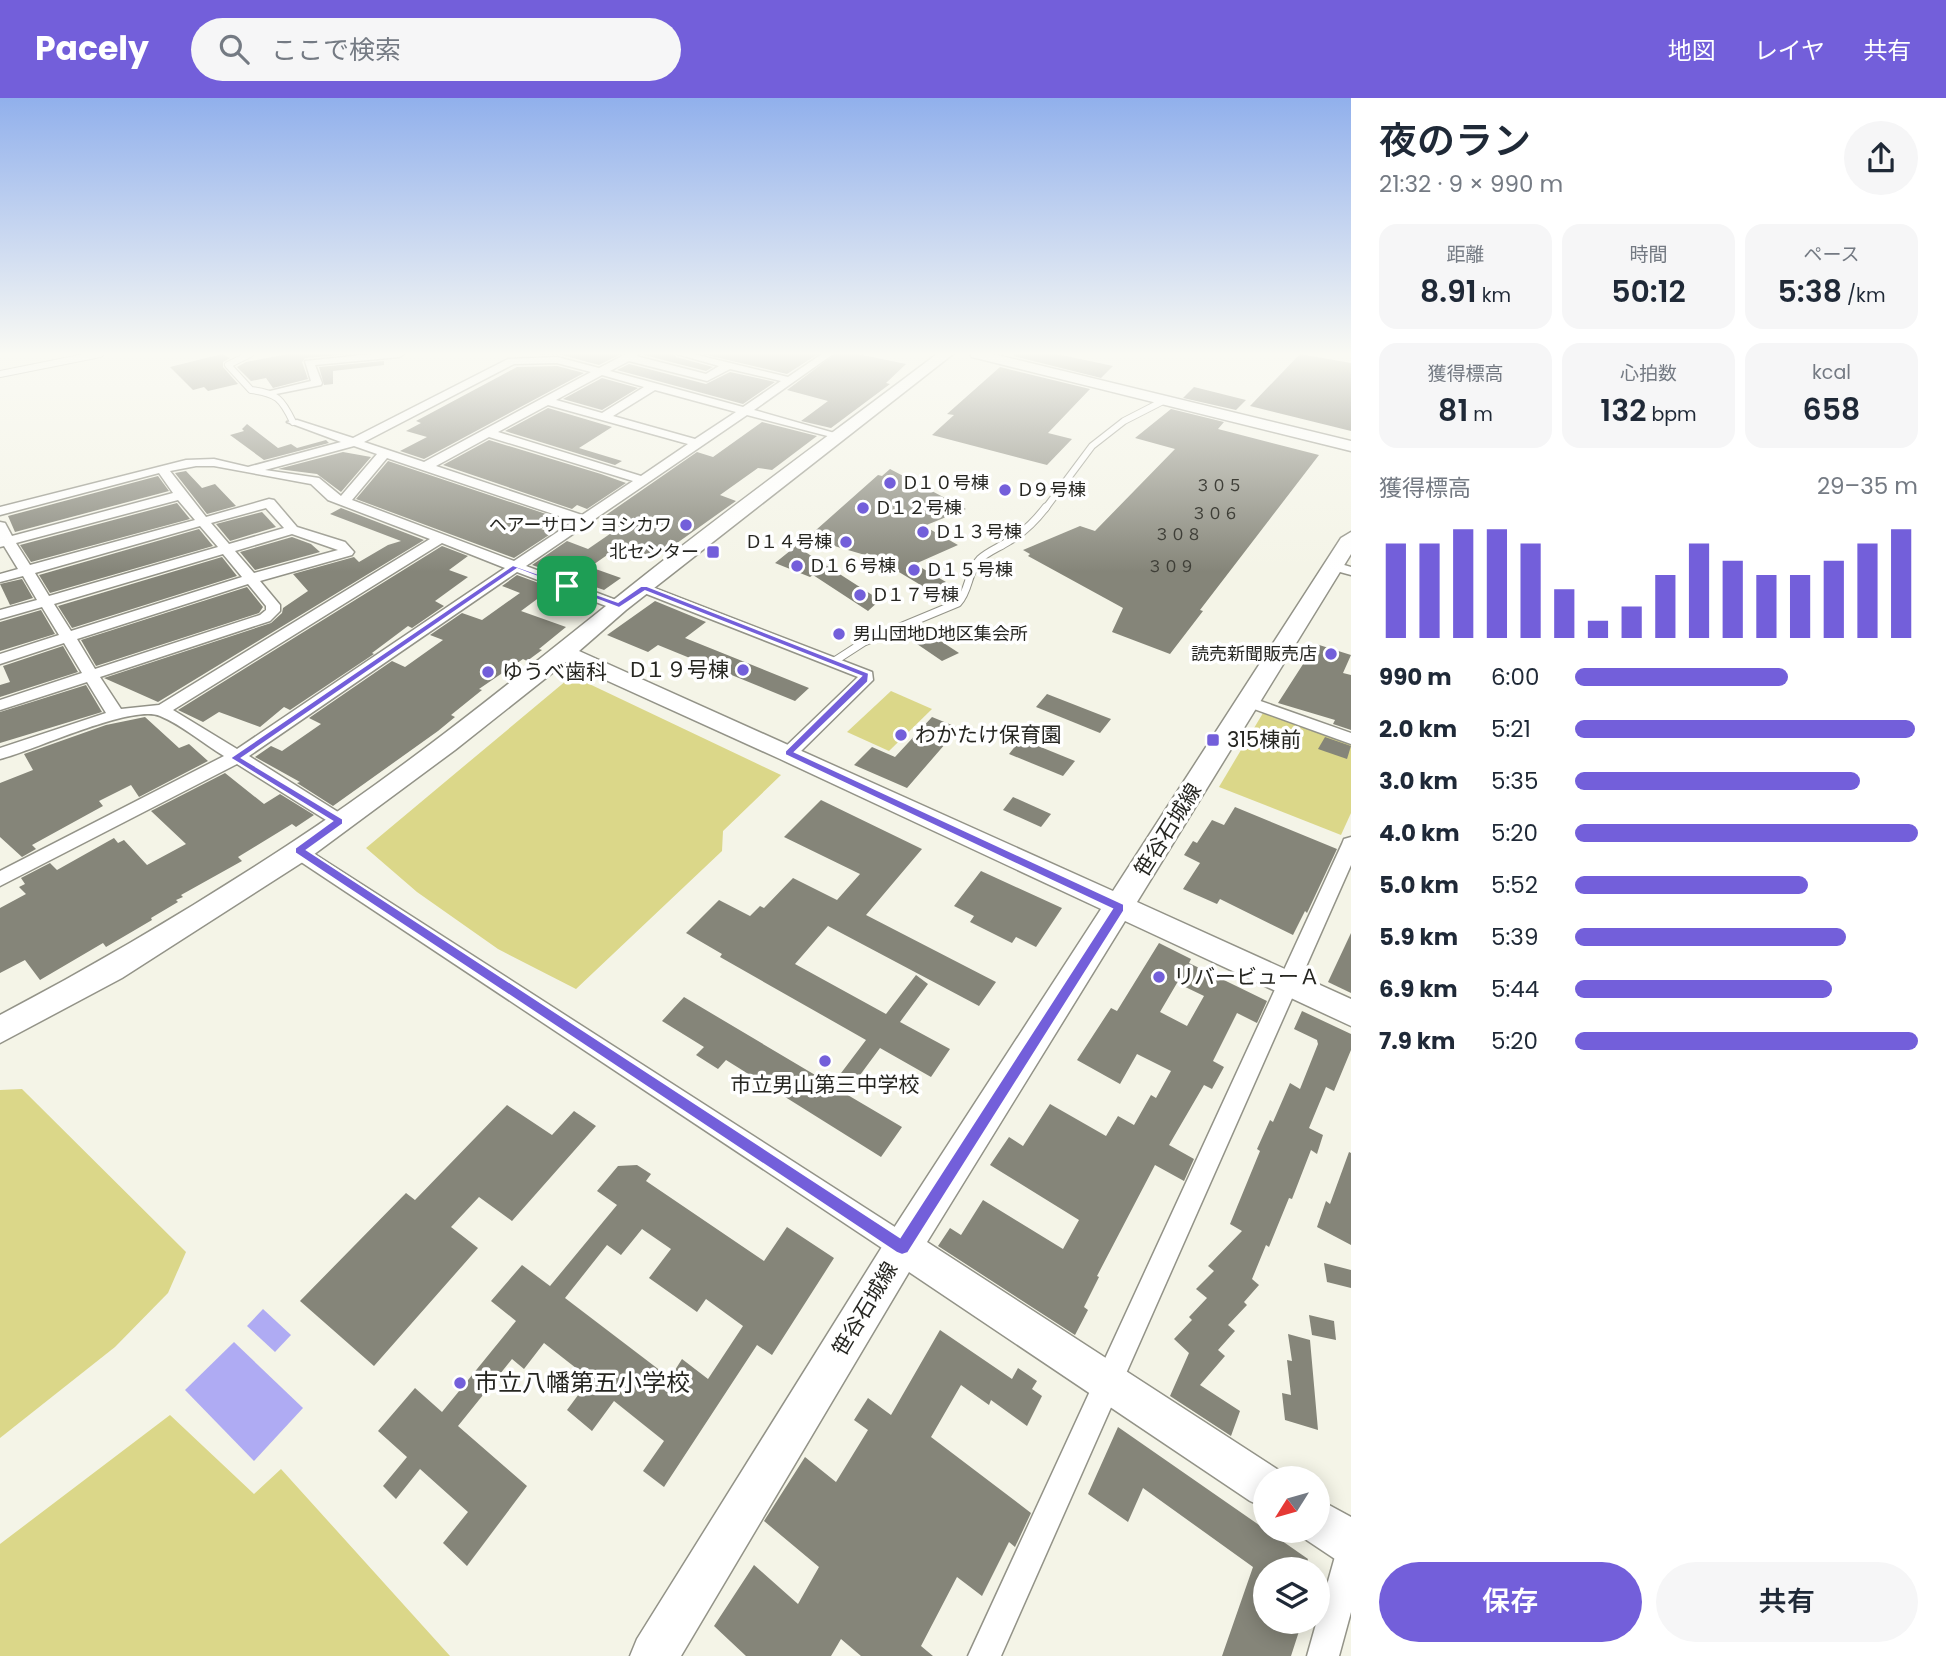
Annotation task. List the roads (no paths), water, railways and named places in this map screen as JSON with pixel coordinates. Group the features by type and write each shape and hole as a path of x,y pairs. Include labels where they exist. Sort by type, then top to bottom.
{"street":[{"path":"306,427 583,520"},
{"path":"248,471 353,443 385,427"},
{"path":"425,467 500,427"},
{"path":"638,427 696,443"},
{"path":"0,879 235,758 720,427"},
{"path":"805,427 839,436"},
{"path":"0,1030 111,970 340,821 564,653 619,606 851,427"},
{"path":"1273,427 1351,446"},
{"path":"489,433 643,480"},
{"path":"344,501 385,453"},
{"path":"0,511 162,469 193,462 215,461 248,471 315,481 332,497 619,606"},
{"path":"0,705 265,618 273,611 273,605 162,469"},
{"path":"4,542 181,495"},
{"path":"0,578 269,503 292,530 340,545 347,552 250,579 0,659"},
{"path":"0,526 4,542 26,570 117,715"},
{"path":"0,615 292,530"},
{"path":"162,710 441,538"},
{"name":"笹谷石城線","path":"654,1656 902,1247 1249,702 1342,568 1351,538"},
{"path":"644,588 866,675 865,680 789,753"},
{"path":"564,653 789,753 1351,1013"},
{"path":"1249,702 1351,738"},
{"path":"0,754 117,715 146,708 162,710 235,758 340,821"},
{"path":"984,1656 1351,844"},
{"path":"299,850 1253,1478"},
{"path":"1330,1529 1351,1543"},
{"path":"1323,1656 1351,1553"}],"lane":[{"path":"833,662 864,642 958,603 967,593 968,578 980,559 1013,539 1038,518 1092,446 1117,427"}],"place":[{"name":"D１０号棟","path":"890,483"},
{"name":"D９号棟","path":"1005,490"},
{"name":"D１２号棟","path":"863,508"},
{"name":"ヘアーサロン ヨシカワ","path":"686,525"},
{"name":"D１３号棟","path":"923,532"},
{"name":"D１４号棟","path":"846,542"},
{"name":"北センター","path":"713,552"},
{"name":"D１６号棟","path":"797,566"},
{"name":"D１５号棟","path":"914,570"},
{"name":"D１７号棟","path":"860,595"},
{"name":"男山団地D地区集会所","path":"839,634"},
{"name":"読売新聞販売店","path":"1331,654"},
{"name":"D１９号棟","path":"743,670"},
{"name":"ゆうべ歯科","path":"488,672"},
{"name":"わかたけ保育園","path":"901,735"},
{"name":"315棟前","path":"1213,740"},
{"name":"リバービューＡ","path":"1159,977"},
{"name":"市立男山第三中学校","path":"825,1061"},
{"name":"市立八幡第五小学校","path":"460,1383"}]}
